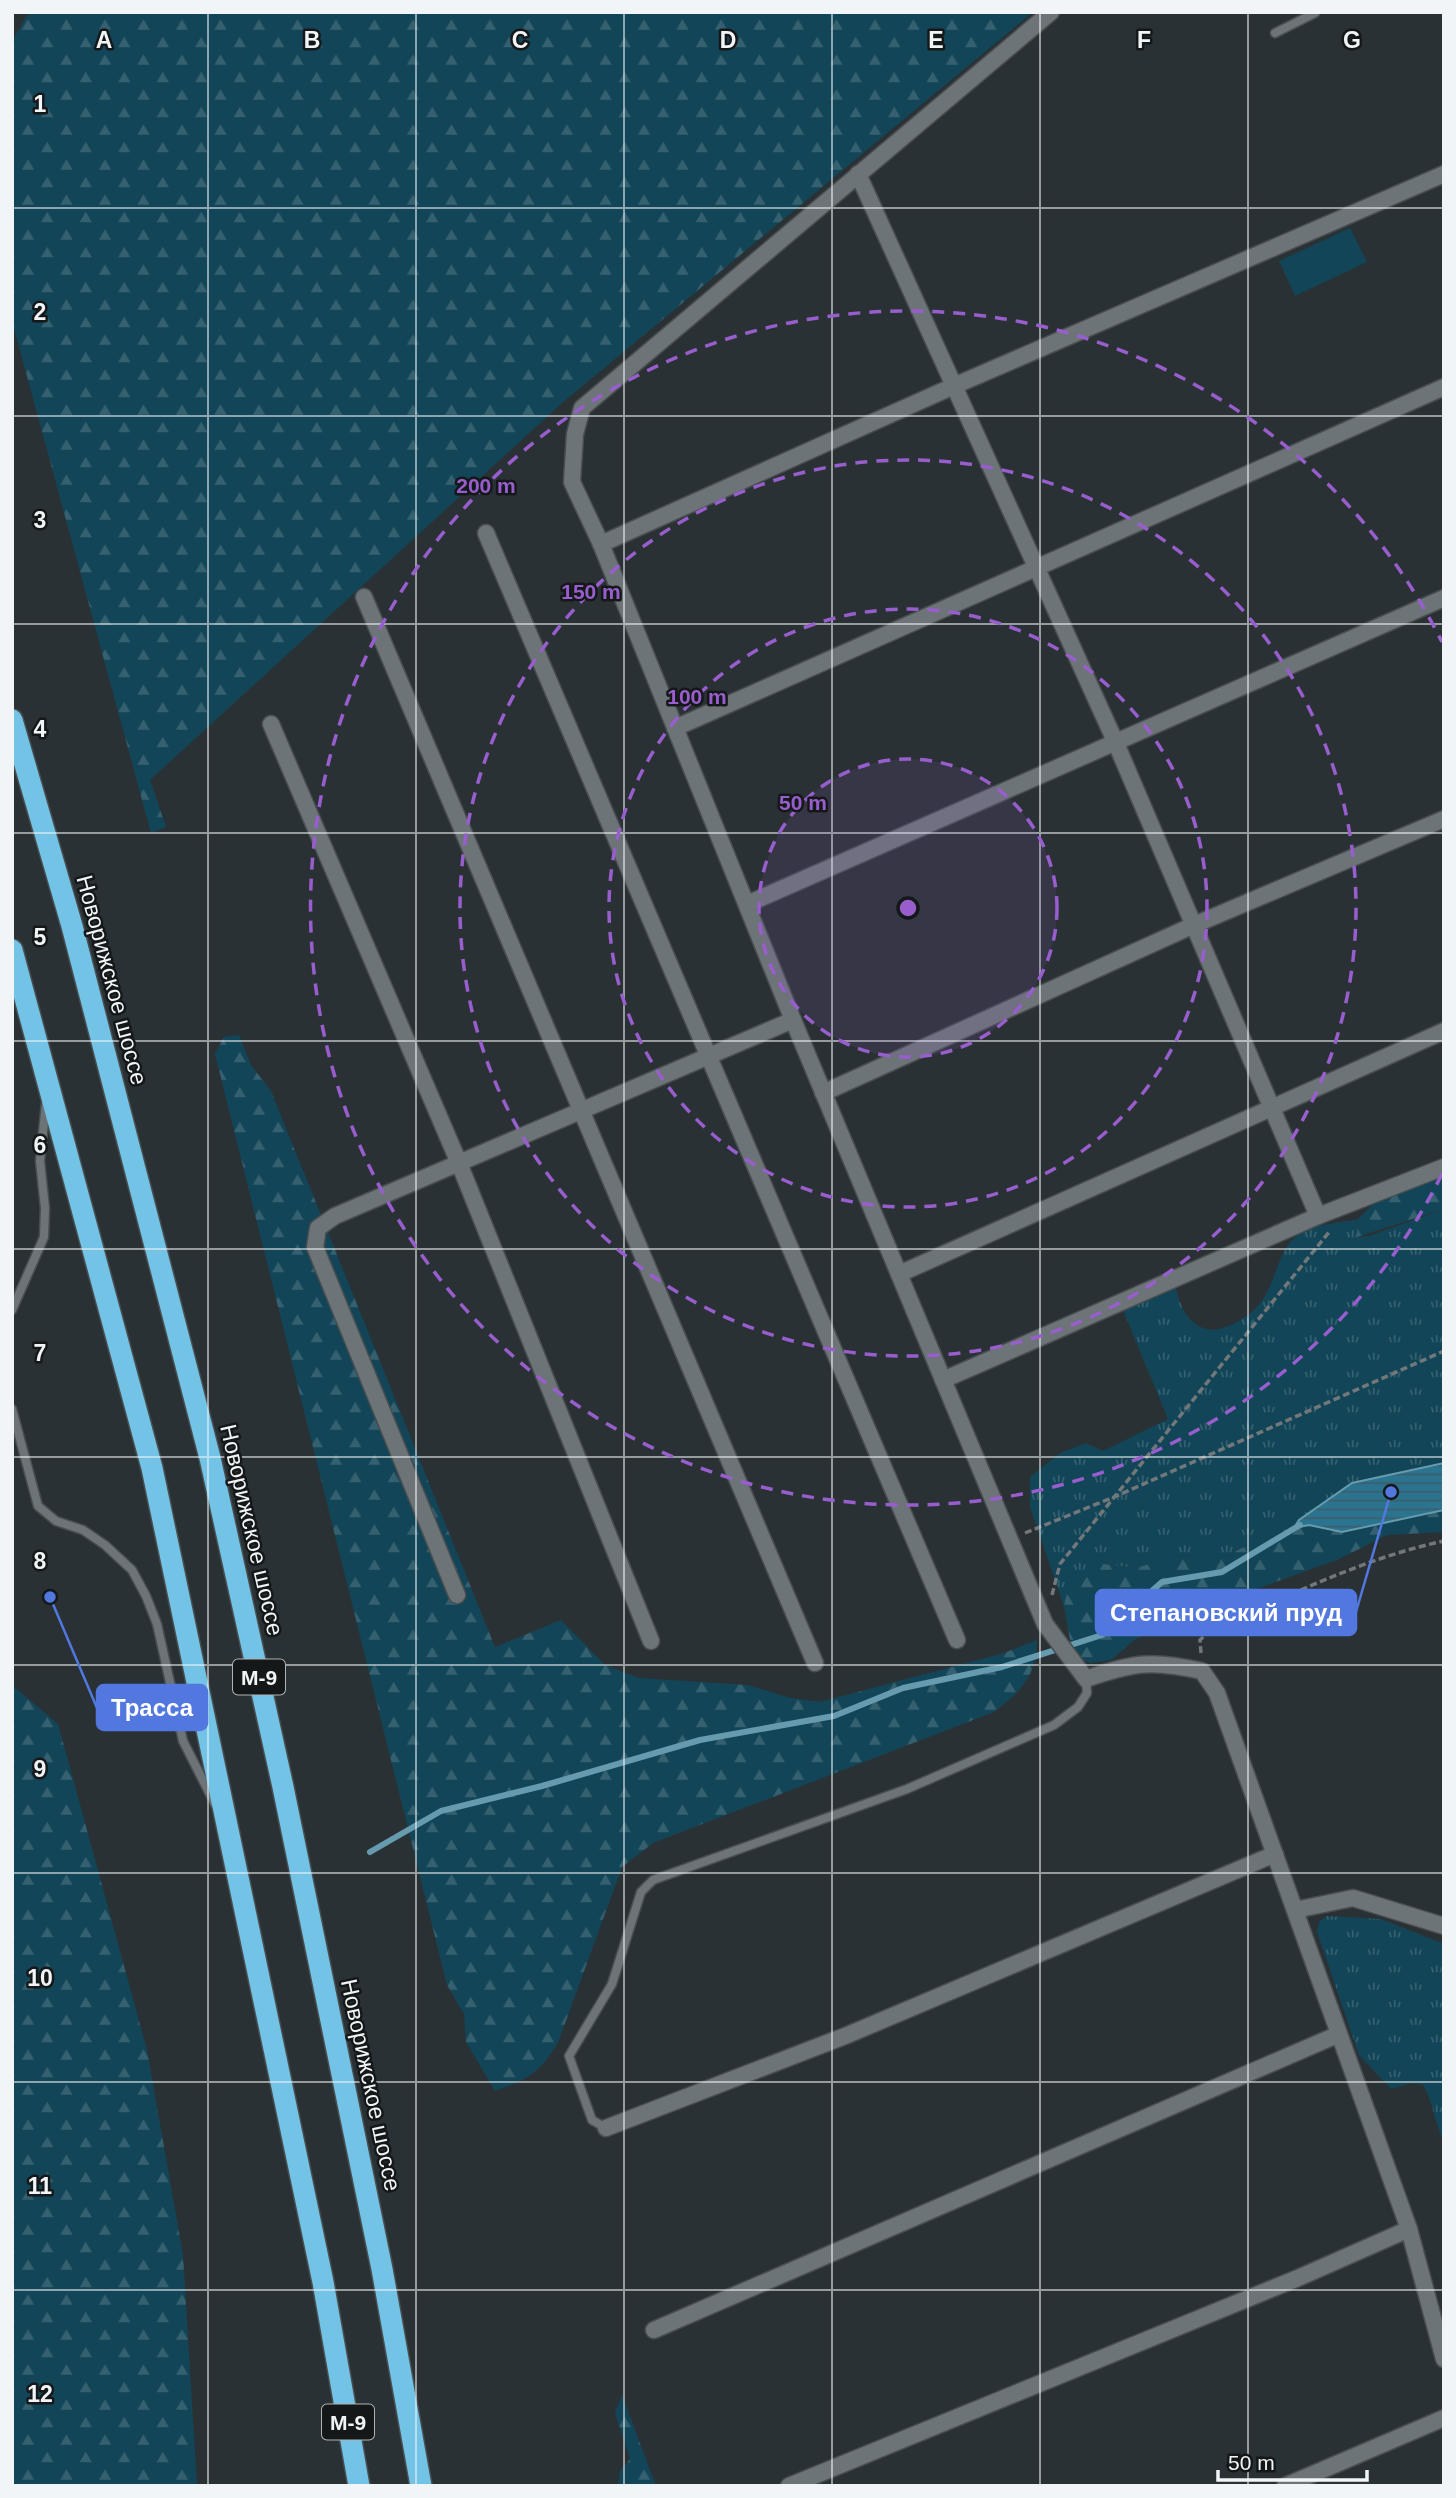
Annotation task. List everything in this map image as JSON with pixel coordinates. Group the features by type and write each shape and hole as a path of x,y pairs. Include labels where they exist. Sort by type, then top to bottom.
{"highway":[{"name":"Новорижское шоссе","path":"12,720 72,926 210,1458 283,1787 374,2229 421,2486"},
{"name":"М-9","path":"12,950 152,1468 323,2282 359,2486"}],"street":[{"path":"1051,12 582,408 575,434 572,482 601,544 823,1093 1049,1630 1086,1679 1123,1666 1162,1662 1202,1671 1217,1693 1337,2035 1409,2229 1444,2359"},
{"path":"858,174 956,385 1115,741 1318,1216"},
{"path":"601,544 956,385 1444,174"},
{"path":"675,728 1444,387"},
{"path":"486,533 957,1640"},
{"path":"364,597 815,1663"},
{"path":"747,904 1444,598"},
{"path":"271,724 458,1163 651,1641"},
{"path":"823,1093 1194,925 1444,819"},
{"path":"457,1595 315,1247 318,1228 335,1216 793,1020"},
{"path":"899,1274 1444,1031"},
{"path":"943,1380 1318,1216 1444,1167"},
{"path":"606,2129 845,2036 1275,1854"},
{"path":"1295,1910 1353,1898 1444,1926"},
{"path":"654,2330 1337,2035"},
{"path":"789,2486 1298,2278 1409,2229"},
{"path":"1285,2486 1444,2418"}],"lane":[{"path":"1275,33 1315,12"},
{"path":"12,1311 44,1237 46,1208 40,1161 48,1083"},
{"path":"12,1409 38,1506 56,1521 83,1530 105,1545 132,1570 157,1624 183,1741 227,1829"},
{"path":"12,1453 23,1450"},
{"path":"606,2129 592,2120 569,2056 612,1984 641,1892 653,1880 907,1789 1054,1725 1079,1707 1087,1693 1086,1679"}],"path":[{"path":"1049,1630 1060,1564 1335,1225 1349,1203"},
{"path":"1010,1539 1114,1497 1444,1351"},
{"path":"1202,1671 1200,1640 1211,1630 1337,1575 1417,1546 1444,1541"}],"green space":[{"path":"29,12 1033,12 562,403 150,780 166,827 151,833 12,321 12,41"},
{"path":"1350,228 1367,262 1295,296 1279,261"},
{"path":"239,1035 251,1065 271,1091 495,1647 561,1620 605,1665 639,1678 748,1685 790,1698 820,1702 1004,1653 1037,1640 1034,1664 1026,1682 994,1712 653,1843 622,1867 559,2040 546,2060 533,2073 495,2091 466,2042 464,2014 447,1985 215,1054 224,1037"},
{"path":"1444,1176 1444,1209 1357,1237 1358,1219 1376,1201"},
{"path":"1444,1209 1444,1463 1352,1483 1299,1520 1294,1528 1259,1539 1223,1558 1179,1555 1136,1568 1104,1564 1066,1596 1064,1606 1030,1507 1030,1477 1060,1453 1086,1443 1103,1451 1168,1419 1123,1310 1175,1285 1181,1306 1194,1323 1207,1329 1223,1328 1237,1322 1261,1301 1269,1289 1284,1252 1301,1233 1358,1219 1357,1237 1369,1236"},
{"path":"1444,1510 1444,1532 1387,1535 1339,1559 1237,1596 1206,1596 1190,1611 1134,1640 1111,1660 1090,1663 1081,1660 1070,1640 1064,1606 1066,1596 1083,1570 1103,1564 1136,1568 1179,1555 1223,1558 1259,1539 1294,1528 1309,1525 1342,1532"},
{"path":"12,1685 58,1724 147,2050 183,2255 197,2486 12,2486"},
{"path":"1327,1916 1381,1919 1444,1944 1444,2142 1423,2085 1412,2083 1391,2089 1359,2055 1317,1932 1319,1922"},
{"path":"622,2395 656,2486 618,2486 620,2471 630,2459 615,2413"}],"shaded area":[{"path":"1444,1463 1444,1510 1342,1532 1309,1525 1294,1528 1299,1520 1352,1483"}],"waterway":[{"path":"370,1852 441,1811 542,1786 700,1740 834,1716 903,1688 1002,1667 1102,1635 1162,1582 1222,1572 1300,1525"}],"place":[{"name":"Степановский пруд","path":"1391,1492"},
{"name":"Трасса","path":"50,1597"}]}
